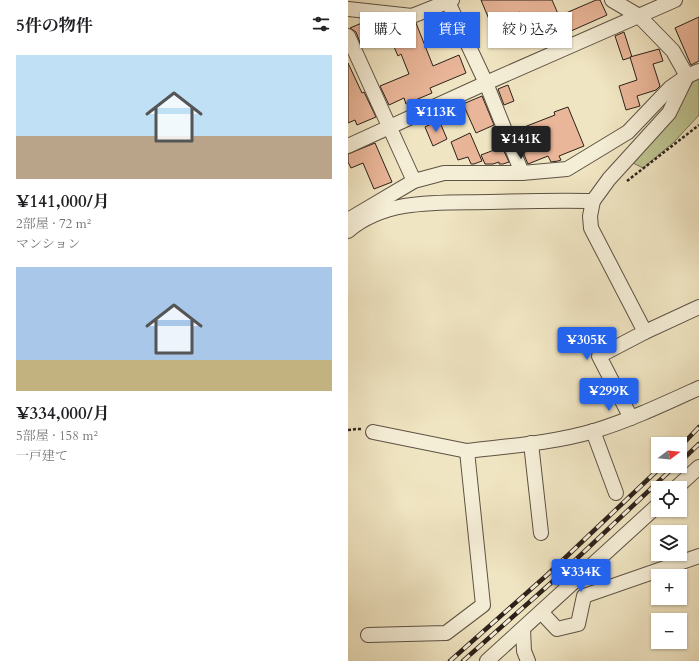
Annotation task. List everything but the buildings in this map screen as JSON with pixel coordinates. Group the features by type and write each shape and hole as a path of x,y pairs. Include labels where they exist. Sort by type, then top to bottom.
{"street":[{"path":"612,0 638,16 673,50 693,73"},
{"path":"348,146 486,82 675,0"},
{"path":"348,9 412,16 450,1 486,82 522,173"},
{"path":"348,36 414,181"},
{"path":"348,220 414,181 444,174 522,173 567,169 628,132 670,88 693,73"},
{"path":"644,332 591,228 590,216 593,201 609,179 669,113 693,73"},
{"path":"348,231 358,223 373,216 402,206 428,203 546,200 593,201"},
{"path":"631,418 599,356 644,332 699,307"},
{"path":"373,432 467,451 531,443 565,438 593,431 631,418 699,388"},
{"path":"593,431 616,493"},
{"path":"531,443 541,533"},
{"path":"368,635 446,633 483,605 467,451"},
{"path":"684,481 699,467"},
{"path":"487,661 651,511"},
{"path":"541,612 557,629 578,624 584,596 699,556"},
{"path":"523,629 524,651 528,661"}],"path":[{"path":"609,179 626,182 699,125"}],"green space":[{"path":"699,78 699,115 674,142 643,168 631,162 671,120 694,80"}],"railway":[{"path":"687,440 699,427"},
{"path":"687,455 699,444"},
{"path":"450,661 547,575 655,473"},
{"path":"463,661 552,582 668,473"}]}
